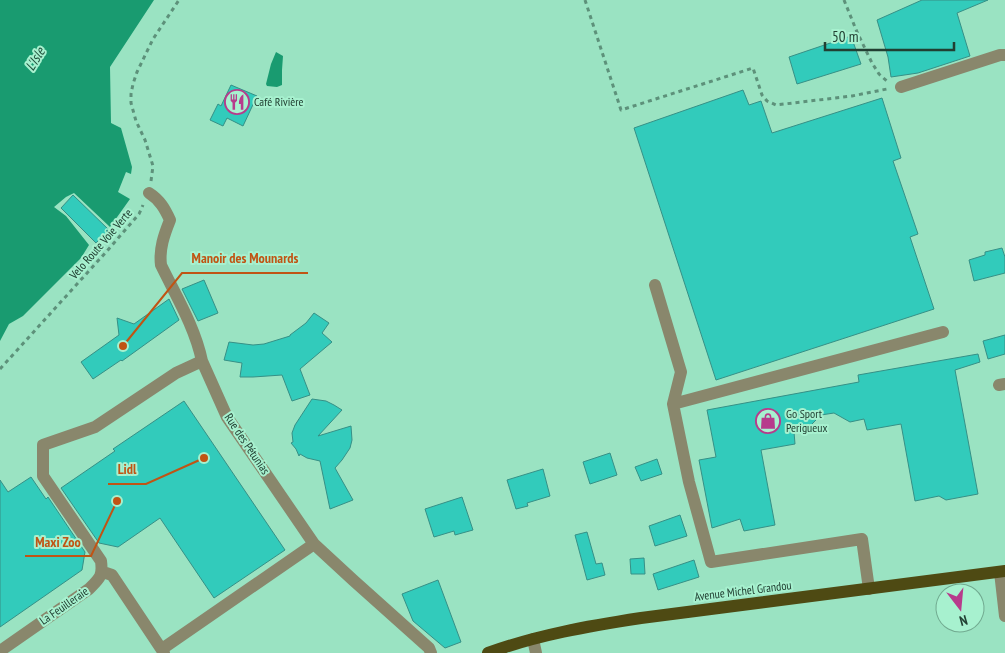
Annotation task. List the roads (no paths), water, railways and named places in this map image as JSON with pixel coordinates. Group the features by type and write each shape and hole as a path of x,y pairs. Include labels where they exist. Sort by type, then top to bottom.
{"main road":[{"name":"Avenue Michel Grandou","path":"488,653 533,639 584,627 1002,571"}],"street":[{"path":"901,87 1005,55"},
{"name":"Rue des Pétunias","path":"149,193 158,198 170,220 163,238 160,256 161,265 189,323 202,361 227,417 314,544 430,648 431,653"},
{"path":"655,285 681,372 674,404 689,482 711,562 862,539 869,589"},
{"path":"674,404 943,332"},
{"path":"202,361 176,373 95,427 43,445 42,476 101,561 103,572 112,575 163,651 314,544"},
{"path":"1002,571 1005,616"},
{"name":"La Feuilleraie","path":"0,651 89,589 100,579 103,572"},
{"path":"533,639 536,653"}],"water":[{"name":"L'Isle","path":"0,0 154,0 110,67 111,123 121,128 132,167 131,174 126,172 118,192 130,199 110,227 74,193 54,207 66,216 89,245 81,258 23,316 9,324 0,341"},
{"path":"276,52 283,56 282,85 277,87 267,86 271,64"}],"place":[{"name":"Café Rivière","path":"237,102"},
{"name":"Manoir des Mounards","path":"123,346"},
{"name":"Go Sport Perigueux","path":"768,421"},
{"name":"Lidl","path":"204,458"},
{"name":"Maxi Zoo","path":"117,501"}]}
